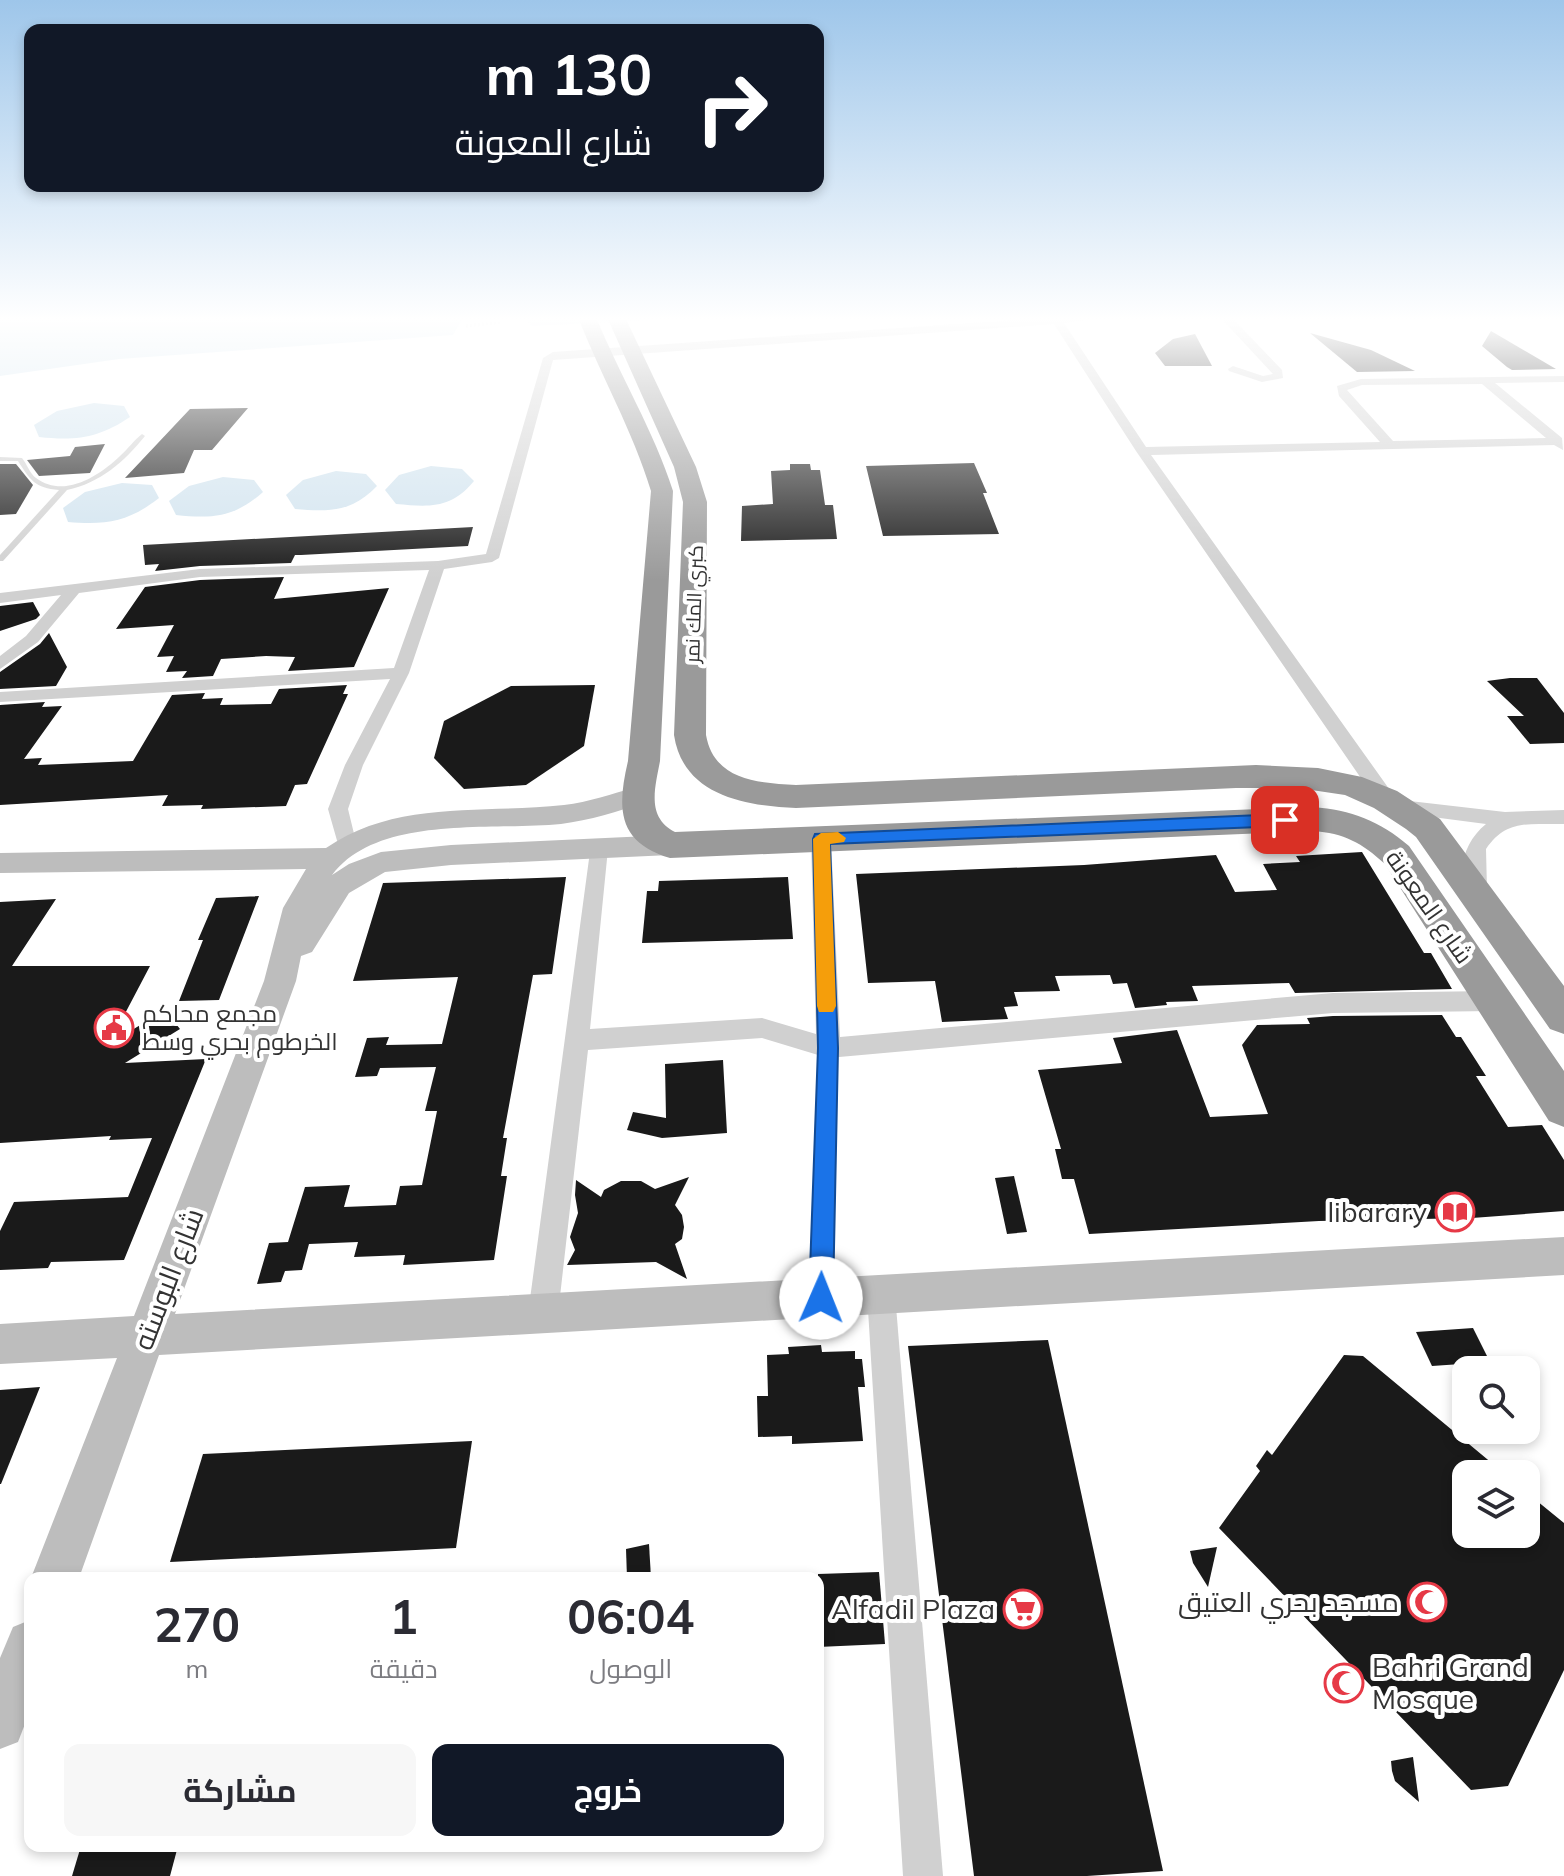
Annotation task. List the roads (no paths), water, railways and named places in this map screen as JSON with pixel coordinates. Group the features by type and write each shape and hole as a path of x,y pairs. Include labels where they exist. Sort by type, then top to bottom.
{"highway":[{"name":"كبري المك نمر","path":"625,405 654,465 662,491 644,761 636,796"},
{"name":"كبري المك نمر","path":"657,405 685,467 695,502 691,745 694,755 716,780 749,792 772,795 833,794"},
{"name":"شارع المعونة","path":"833,794 1209,778 1308,778 1340,782 1393,802 1428,828 1560,1006"},
{"path":"739,843 756,832 763,818 761,803 749,792"},
{"path":"636,796 642,825 653,837 670,845"},
{"name":"شارع المعونة","path":"670,845 1135,825 1339,820 1374,834 1397,855 1564,1107"}],"street":[{"path":"0,598 200,573 438,565 492,558 535,405"},
{"path":"1112,405 1393,802 1505,819 1564,817"},
{"path":"1353,405 1389,444"},
{"path":"1514,405 1561,444"},
{"path":"1142,451 1389,444 1561,444"},
{"path":"280,981 305,889 340,852 338,809 354,765 401,673 438,565"},
{"path":"0,664 32,639 75,588"},
{"path":"0,697 401,673"},
{"path":"0,863 340,852 405,825 573,813 636,796"},
{"path":"1477,896 1471,854 1483,835 1505,819"},
{"path":"821,839 828,1048"},
{"path":"280,981 324,904 339,885 359,871 381,862 451,855 670,845"},
{"path":"543,1314 598,849"},
{"name":"شارع البوسته","path":"57,1572 280,981"},
{"path":"577,1040 762,1028 828,1048 1333,1003 1494,1001"},
{"path":"0,1344 1564,1256"},
{"path":"881,1294 923,1876"},
{"path":"0,1724 24,1660"}],"lane":[{"path":"0,559 65,488 114,468 142,436"},
{"path":"0,459 20,459 33,479 47,486 65,488"},
{"path":"821,1298 828,1048"}],"water":[{"path":"87,405 109,405 124,406 130,417 97,434 64,439 39,437 34,425 57,411"},
{"path":"431,466 462,469 474,481 457,497 430,505 396,504 385,490 399,475"},
{"path":"336,471 366,474 377,486 359,501 340,508 295,509 286,495 303,480"},
{"path":"223,477 254,480 263,492 243,507 223,514 201,517 176,515 169,501 189,486"},
{"path":"122,483 152,485 159,498 137,512 116,520 68,522 63,508 85,492"}],"place":[{"name":"مجمع محاكم الخرطوم بحري وسط","path":"114,1028"},
{"name":"libarary","path":"1455,1212"},
{"name":"مسجد بحري العتيق","path":"1427,1602"},
{"name":"Alfadil Plaza","path":"1023,1609"},
{"name":"Bahri Grand Mosque","path":"1344,1683"}]}
